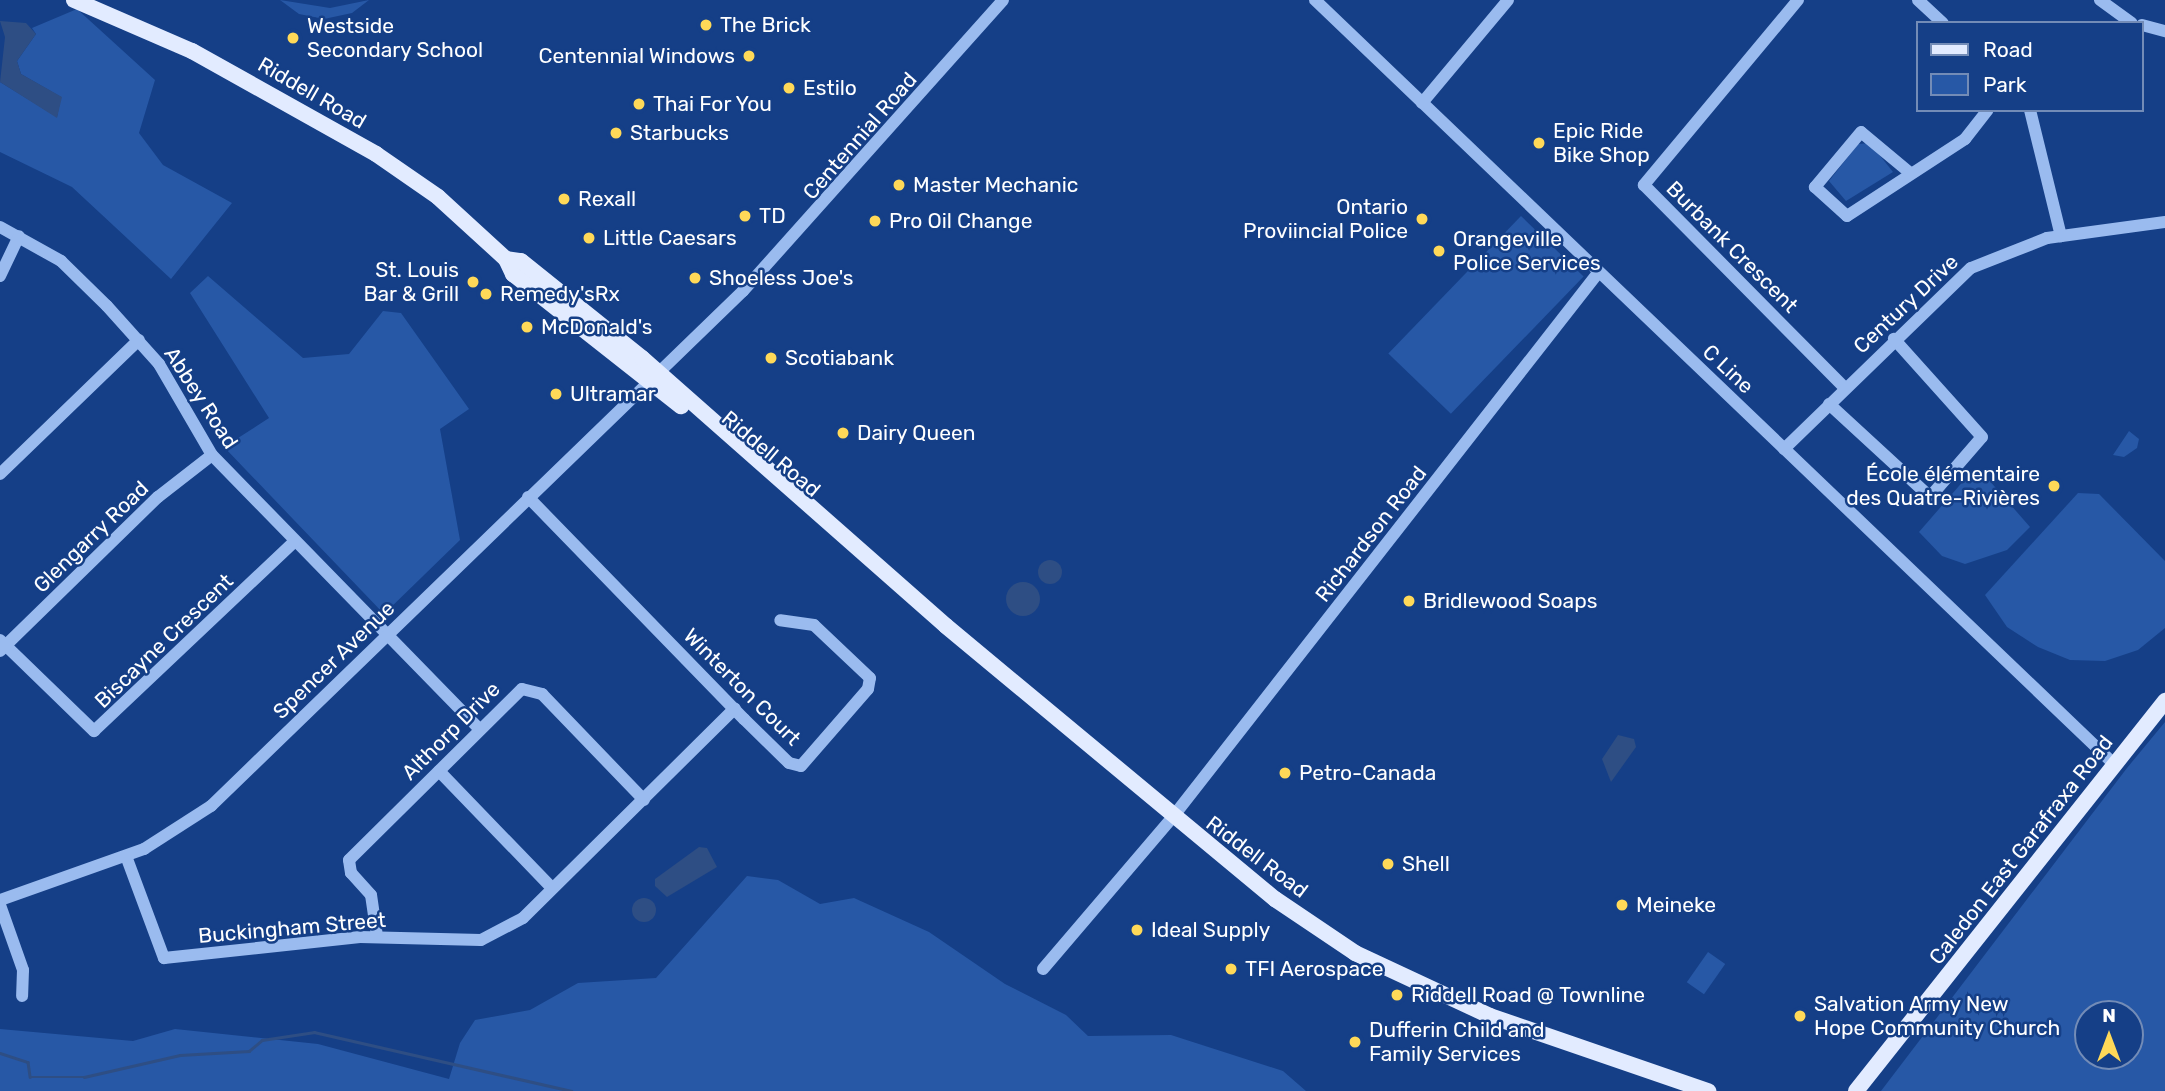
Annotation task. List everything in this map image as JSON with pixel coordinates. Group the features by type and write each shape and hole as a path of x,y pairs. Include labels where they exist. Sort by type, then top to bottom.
{"main road":[{"name":"Riddell Road","path":"74,0 192,51 376,154 438,197 506,259 522,261 655,377 852,541 1172,818 1355,953 1490,1016 1708,1091"},
{"name":"Caledon East Garafraxa Road","path":"1856,1091 2165,701"}],"street":[{"name":"Centennial Road","path":"655,377 818,214 1003,0"},
{"name":"C Line","path":"1315,0 2115,765"},
{"path":"1422,103 1508,0"},
{"name":"Burbank Crescent","path":"1798,0 1644,186 1845,388"},
{"path":"1918,0 1941,21"},
{"path":"2100,0 2129,21"},
{"path":"2144,26 2165,31"},
{"path":"1909,172 1861,132 1815,187 1847,216 1909,172 1965,139 1986,112"},
{"path":"2030,112 2061,236"},
{"name":"Century Drive","path":"1784,449 1894,339 1971,268 2061,236 2165,222"},
{"name":"Abbey Road","path":"0,227 61,261 139,340 212,455 479,729"},
{"path":"0,276 19,236"},
{"name":"Richardson Road","path":"1043,968 1172,818 1598,273"},
{"path":"1829,404 1930,497 1982,437 1894,339"},
{"path":"0,474 139,340"},
{"name":"Spencer Avenue","path":"0,903 127,856 211,806 655,377"},
{"name":"Glengarry Road","path":"2,646 159,497 212,455"},
{"name":"Winterton Court","path":"528,497 789,763 802,766 868,689 865,667 814,625 780,620"},
{"name":"Biscayne Crescent","path":"2,646 94,731 294,542"},
{"name":"Althorp Drive","path":"377,936 371,895 351,873 349,860 522,689 533,688 644,800"},
{"name":"Buckingham Street","path":"127,856 164,958 377,936 481,940 512,928 735,708"},
{"path":"439,771 552,888"},
{"path":"0,903 23,970 22,996"}],"green space":[{"path":"280,0 330,8 369,0 352,13 324,19 299,14"},
{"path":"77,9 155,80 139,133 163,165 232,203 171,279 72,187 0,152 0,82 57,117 61,97 21,74 17,61 36,34 32,28"},
{"path":"1870,143 1893,172 1846,201 1829,181 1858,144"},
{"path":"1521,216 1584,276 1451,414 1388,353"},
{"path":"208,276 303,358 349,354 383,311 401,313 469,409 440,429 460,540 384,614 224,447 269,418 190,293"},
{"path":"2129,431 2139,439 2137,448 2124,457 2113,455"},
{"path":"1972,471 1981,471 2030,527 2007,550 1965,564 1942,556 1919,532"},
{"path":"2078,493 2099,494 2165,561 2165,628 2138,650 2105,661 2070,660 2038,647 2007,627 1985,595"},
{"path":"2165,722 2165,1091 1881,1091 2127,768"},
{"path":"747,876 778,880 820,904 854,898 929,932 1005,984 1066,1015 1088,1036 1171,1035 1283,1071 1306,1091 0,1091 0,1029 133,1041 175,1029 318,1044 449,1079 460,1043 475,1020 530,1010 578,983 656,978"},
{"path":"1708,952 1725,964 1704,994 1687,982"}],"shaded area":[{"path":"0,21 26,23 36,34 17,61 21,74 62,97 57,118 0,82 5,37"},
{"path":"1050,560 1059,563 1062,572 1059,581 1050,584 1041,581 1038,572 1041,563"},
{"path":"1023,582 1035,587 1040,599 1035,611 1023,616 1011,611 1006,599 1011,587"},
{"path":"1618,735 1634,739 1636,747 1611,782 1602,759"},
{"path":"699,847 707,848 717,867 667,897 655,886 655,879"},
{"path":"644,898 653,901 656,910 653,919 644,922 635,919 632,910 635,901"}],"waterway":[{"path":"0,1053 28,1062 30,1077 84,1077 180,1055 249,1051 262,1040 314,1032 571,1091"}],"place":[{"name":"The Brick","path":"706,25"},
{"name":"Westside Secondary School","path":"293,38"},
{"name":"Centennial Windows","path":"749,56"},
{"name":"Estilo","path":"789,88"},
{"name":"Thai For You","path":"639,104"},
{"name":"Starbucks","path":"616,133"},
{"name":"Epic Ride Bike Shop","path":"1539,143"},
{"name":"Master Mechanic","path":"899,185"},
{"name":"Rexall","path":"564,199"},
{"name":"TD","path":"745,216"},
{"name":"Ontario Proviincial Police","path":"1422,219"},
{"name":"Pro Oil Change","path":"875,221"},
{"name":"Little Caesars","path":"589,238"},
{"name":"Orangeville Police Services","path":"1439,251"},
{"name":"Shoeless Joe's","path":"695,278"},
{"name":"St. Louis Bar & Grill","path":"473,282"},
{"name":"Remedy'sRx","path":"486,294"},
{"name":"McDonald's","path":"527,327"},
{"name":"Scotiabank","path":"771,358"},
{"name":"Ultramar","path":"556,394"},
{"name":"Dairy Queen","path":"843,433"},
{"name":"École élémentaire des Quatre-Rivières","path":"2054,486"},
{"name":"Bridlewood Soaps","path":"1409,601"},
{"name":"Petro-Canada","path":"1285,773"},
{"name":"Shell","path":"1388,864"},
{"name":"Meineke","path":"1622,905"},
{"name":"Ideal Supply","path":"1137,930"},
{"name":"TFI Aerospace","path":"1231,969"},
{"name":"Riddell Road @ Townline","path":"1397,995"},
{"name":"Salvation Army New Hope Community Church","path":"1800,1016"},
{"name":"Dufferin Child and Family Services","path":"1355,1042"}]}
